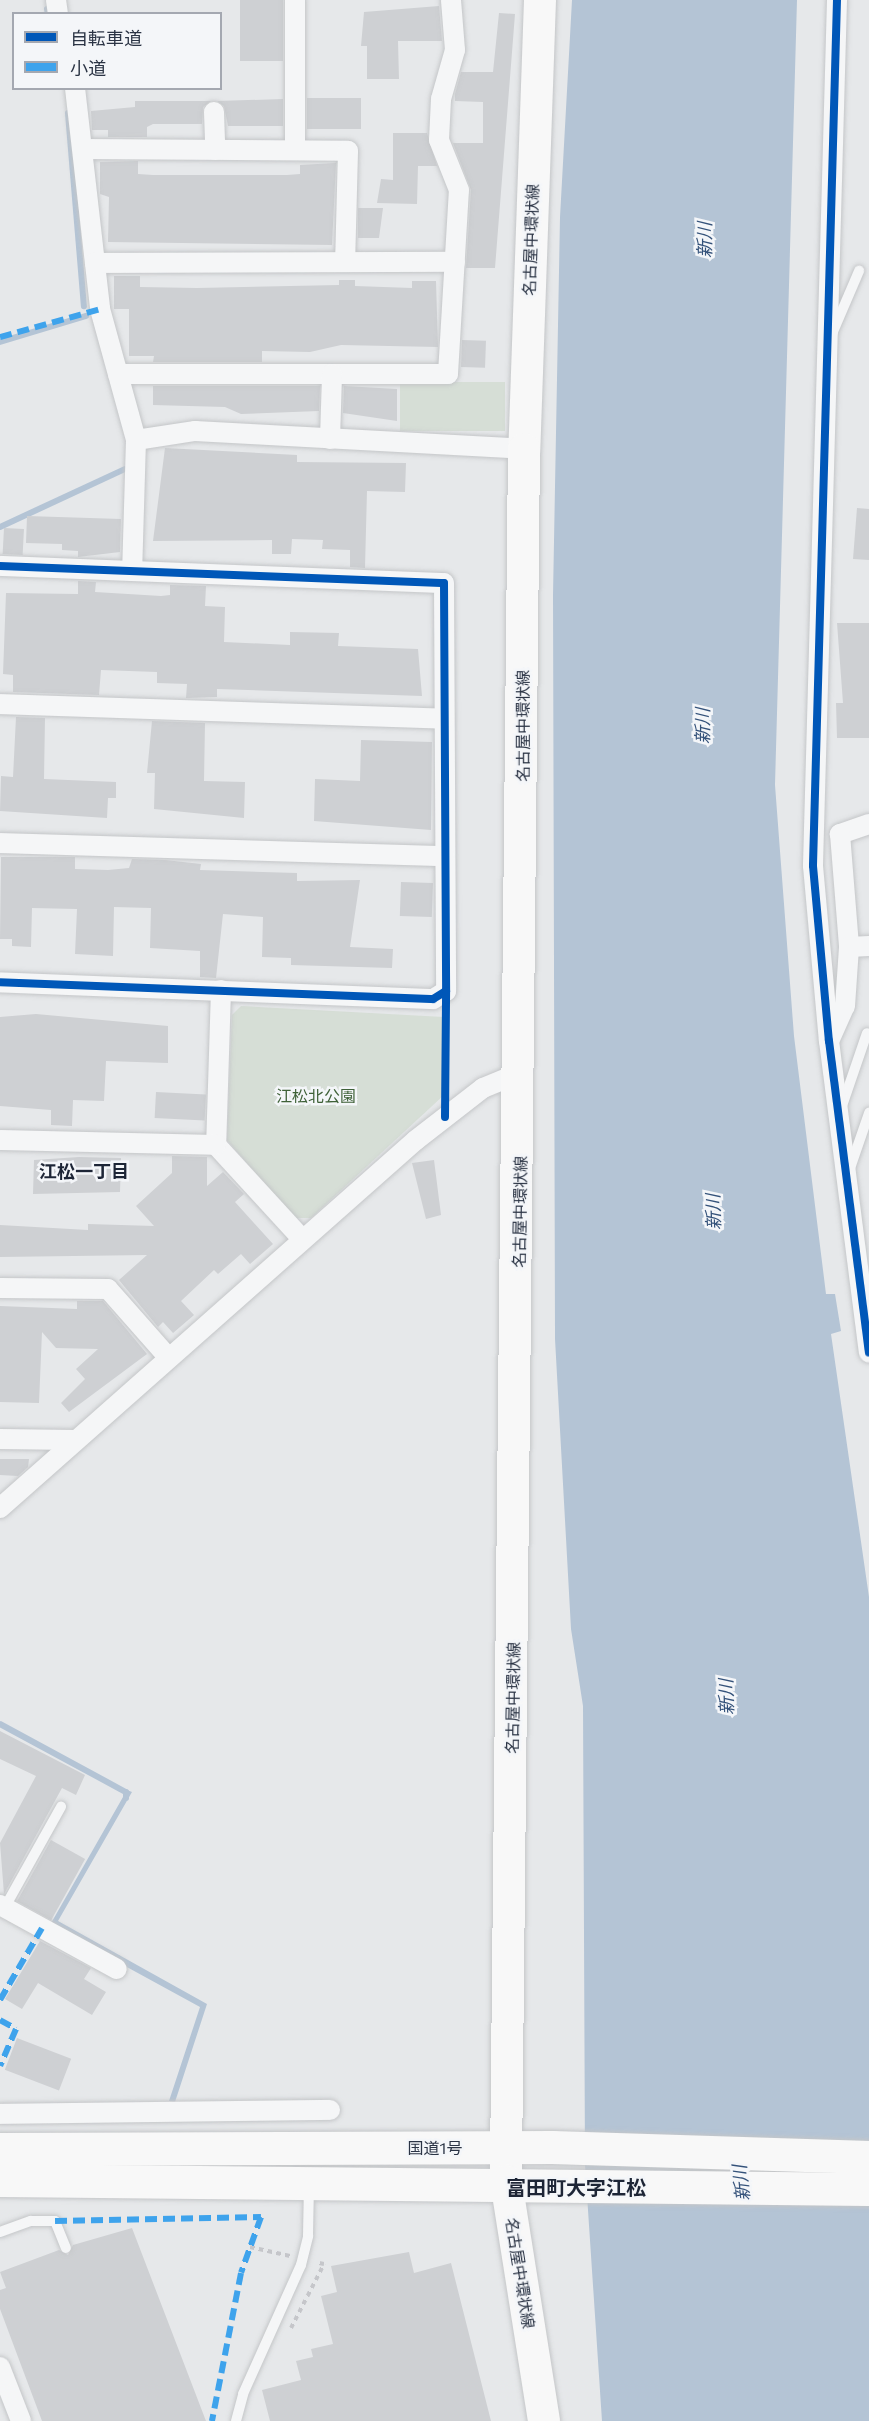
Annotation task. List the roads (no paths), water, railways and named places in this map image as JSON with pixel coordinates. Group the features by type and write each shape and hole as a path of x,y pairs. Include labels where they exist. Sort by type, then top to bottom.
{"highway":[{"name":"国道1号","path":"0,2149 552,2147 869,2157"},
{"name":"国道1号","path":"0,2180 506,2181 869,2189"}],"main road":[{"name":"名古屋中環状線","path":"540,0 524,449 522,1072 506,2181 544,2421"}],"street":[{"path":"295,0 295,150"},
{"path":"118,374 448,374 459,190 439,140 441,99 455,50 450,0"},
{"path":"837,0 823,342 813,866 829,1041 869,1352"},
{"path":"75,90 99,309 136,440 132,572"},
{"path":"214,112 215,150"},
{"path":"82,149 348,151 345,262"},
{"path":"95,263 455,262"},
{"path":"330,439 332,374"},
{"path":"136,440 195,431 524,449"},
{"path":"0,566 444,583 446,991 433,999 0,982"},
{"path":"0,704 444,719"},
{"path":"829,1041 845,1006 849,947 840,834 869,824"},
{"path":"0,843 445,856"},
{"path":"849,947 869,946"},
{"path":"221,990 216,1145 302,1239"},
{"path":"0,1508 167,1356 445,1117 483,1088 522,1072"},
{"path":"0,1140 216,1145"},
{"path":"0,1288 108,1289 167,1356"},
{"path":"0,1439 75,1440"},
{"path":"2,1906 117,1969"},
{"path":"0,2114 330,2110"},
{"path":"0,2367 21,2421"}],"lane":[{"path":"823,342 859,272"},
{"path":"838,1118 867,1033"},
{"path":"846,1180 869,1113"},
{"path":"2,1906 61,1808"},
{"path":"236,2421 243,2394 301,2265 308,2236 309,2181"},
{"path":"0,2232 30,2221 55,2221 66,2248"}],"water":[{"name":"新川","path":"572,0 797,0 775,785 794,1036 826,1294 835,1294 841,1331 831,1334 869,1597 869,2421 602,2421 585,2165 583,1706 571,1629 555,1339 553,595 560,217"},
{"path":"127,1790 132,1792 58,1921 207,2004 175,2102 169,2101 200,2007 50,1925"}],"waterway":[{"path":"68,113 84,306"},
{"path":"0,342 86,316"},
{"path":"0,527 125,469"},
{"path":"0,1724 126,1792 126,1798"}],"district":[{"name":"江松一丁目","path":"84,1171"},
{"name":"富田町大字江松","path":"576,2187"}],"park label":[{"name":"江松北公園","path":"316,1096"}]}
